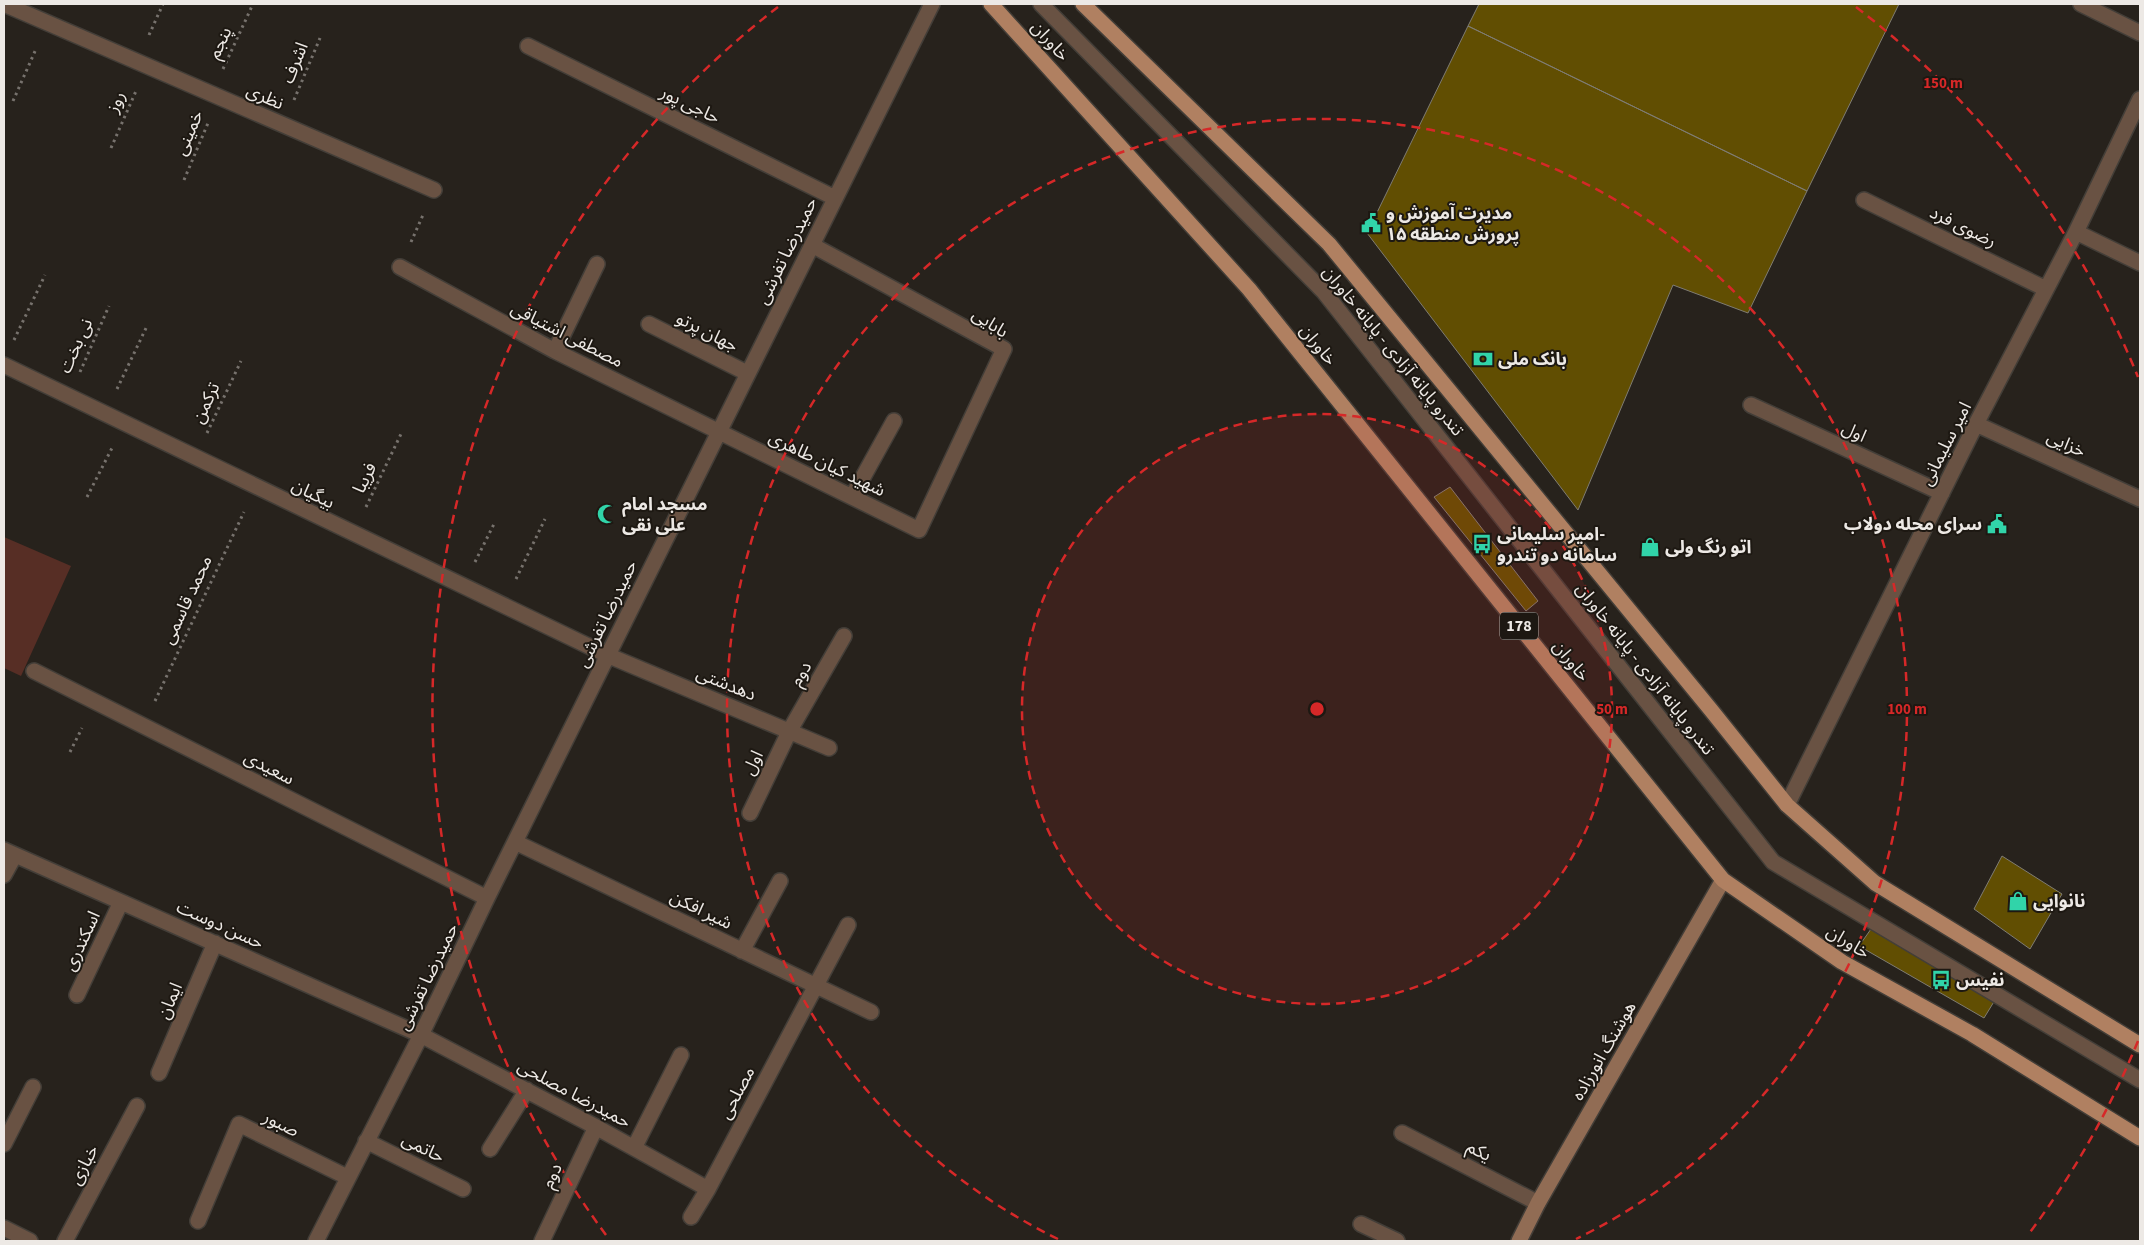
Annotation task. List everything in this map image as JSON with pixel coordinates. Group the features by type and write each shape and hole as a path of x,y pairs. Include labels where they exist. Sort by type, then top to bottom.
{"main road":[{"name":"خاوران","path":"991,4 1249,289 1723,880 1842,962 1972,1034 2140,1138"},
{"path":"1083,4 1329,244 1711,710 1786,806 1875,883 2140,1045"},
{"name":"هوشنگ انورزاده","path":"1519,1241 1538,1203 1723,880"}],"street":[{"name":"نظری","path":"4,4 434,190"},
{"name":"حمیدرضا تفرشی","path":"316,1241 421,1035 486,898 932,4"},
{"name":"تندرو پایانه آزادی - پایانه خاوران","path":"1041,4 1324,292 1773,862 2140,1080"},
{"path":"2081,4 2140,33"},
{"name":"حاجی پور","path":"528,46 835,198"},
{"name":"امیر سلیمانی","path":"1786,806 1976,424 2076,232 2140,99"},
{"name":"رضوی فرد","path":"1864,200 2046,288"},
{"path":"2076,232 2140,263"},
{"name":"بابایی","path":"812,245 1004,349 919,530"},
{"path":"555,351 597,264"},
{"name":"مصطفی اشتیاقی","path":"400,267 555,351 719,432"},
{"name":"جهان پرتو","path":"649,324 747,374"},
{"name":"بیگیان","path":"4,365 607,655"},
{"name":"اول","path":"1751,405 1942,493"},
{"path":"852,497 894,421"},
{"name":"خزایی","path":"1976,424 2140,499"},
{"name":"شهید کیان طاهری","path":"719,432 919,530"},
{"name":"دوم","path":"790,730 844,636"},
{"name":"دهدشتی","path":"607,655 790,730 829,748"},
{"name":"سعیدی","path":"34,671 486,898"},
{"name":"اول","path":"750,813 790,730"},
{"name":"شیر افکن","path":"515,842 871,1012"},
{"path":"4,875 9,852"},
{"name":"حسن دوست","path":"9,852 421,1035"},
{"path":"742,951 780,881"},
{"name":"اسکندری","path":"77,995 121,902"},
{"path":"816,986 848,925"},
{"name":"ایمان","path":"159,1073 215,943"},
{"name":"مصلحی","path":"691,1217 708,1189 816,986"},
{"name":"حمیدرضا مصلحی","path":"421,1035 596,1127 708,1189"},
{"path":"634,1148 681,1055"},
{"path":"4,1144 34,1088"},
{"path":"490,1149 527,1090"},
{"name":"خبازی","path":"65,1241 137,1106"},
{"name":"صبور","path":"198,1222 239,1124 347,1177"},
{"name":"دوم","path":"542,1241 596,1127"},
{"name":"یکم","path":"1402,1133 1538,1203"},
{"name":"حاتمی","path":"366,1141 463,1189"},
{"path":"1361,1224 1397,1241"},
{"path":"4,1228 30,1241"}],"path":[{"name":"پنجم","path":"215,96 253,4"},
{"path":"13,101 47,22"},
{"name":"اشرف","path":"284,126 320,38"},
{"name":"روز","path":"111,148 146,67"},
{"name":"خمینی","path":"184,180 215,96"},
{"path":"400,267 434,190"},
{"path":"12,345 44,275"},
{"name":"نی بخت","path":"68,397 109,306"},
{"path":"106,415 147,326"},
{"name":"ترکمن","path":"196,458 240,361"},
{"path":"87,497 124,423"},
{"name":"فریبا","path":"353,534 401,434"},
{"name":"محمد قاسمی","path":"143,725 256,487"},
{"path":"503,605 544,519"},
{"path":"463,586 495,522"}],"shaded area":[{"path":"4,537 71,566 21,676 4,668"}],"building":[{"path":"1479,4 1899,4 1807,191 1468,26"},
{"path":"1468,26 1807,191 1748,313 1673,285 1578,510 1367,233"},
{"path":"1450,487 1538,601 1526,611 1434,497"},
{"name":"نانوایی","path":"2002,856 2062,894 2030,949 1974,909"},
{"path":"1871,929 1995,1000 1984,1018 1859,946"}],"place":[{"name":"مدیرت آموزش و پرورش منطقه ۱۵","path":"1371,223"},
{"name":"بانک ملی","path":"1483,359"},
{"name":"مسجد امام علی نقی","path":"607,514"},
{"name":"سرای محله دولاب","path":"1997,524"},
{"name":"امیر سلیمانی- سامانه دو تندرو","path":"1482,544"},
{"name":"اتو رنگ ولی","path":"1650,547"},
{"name":"نانوایی","path":"2018,901"},
{"name":"نفیس","path":"1941,980"}]}
